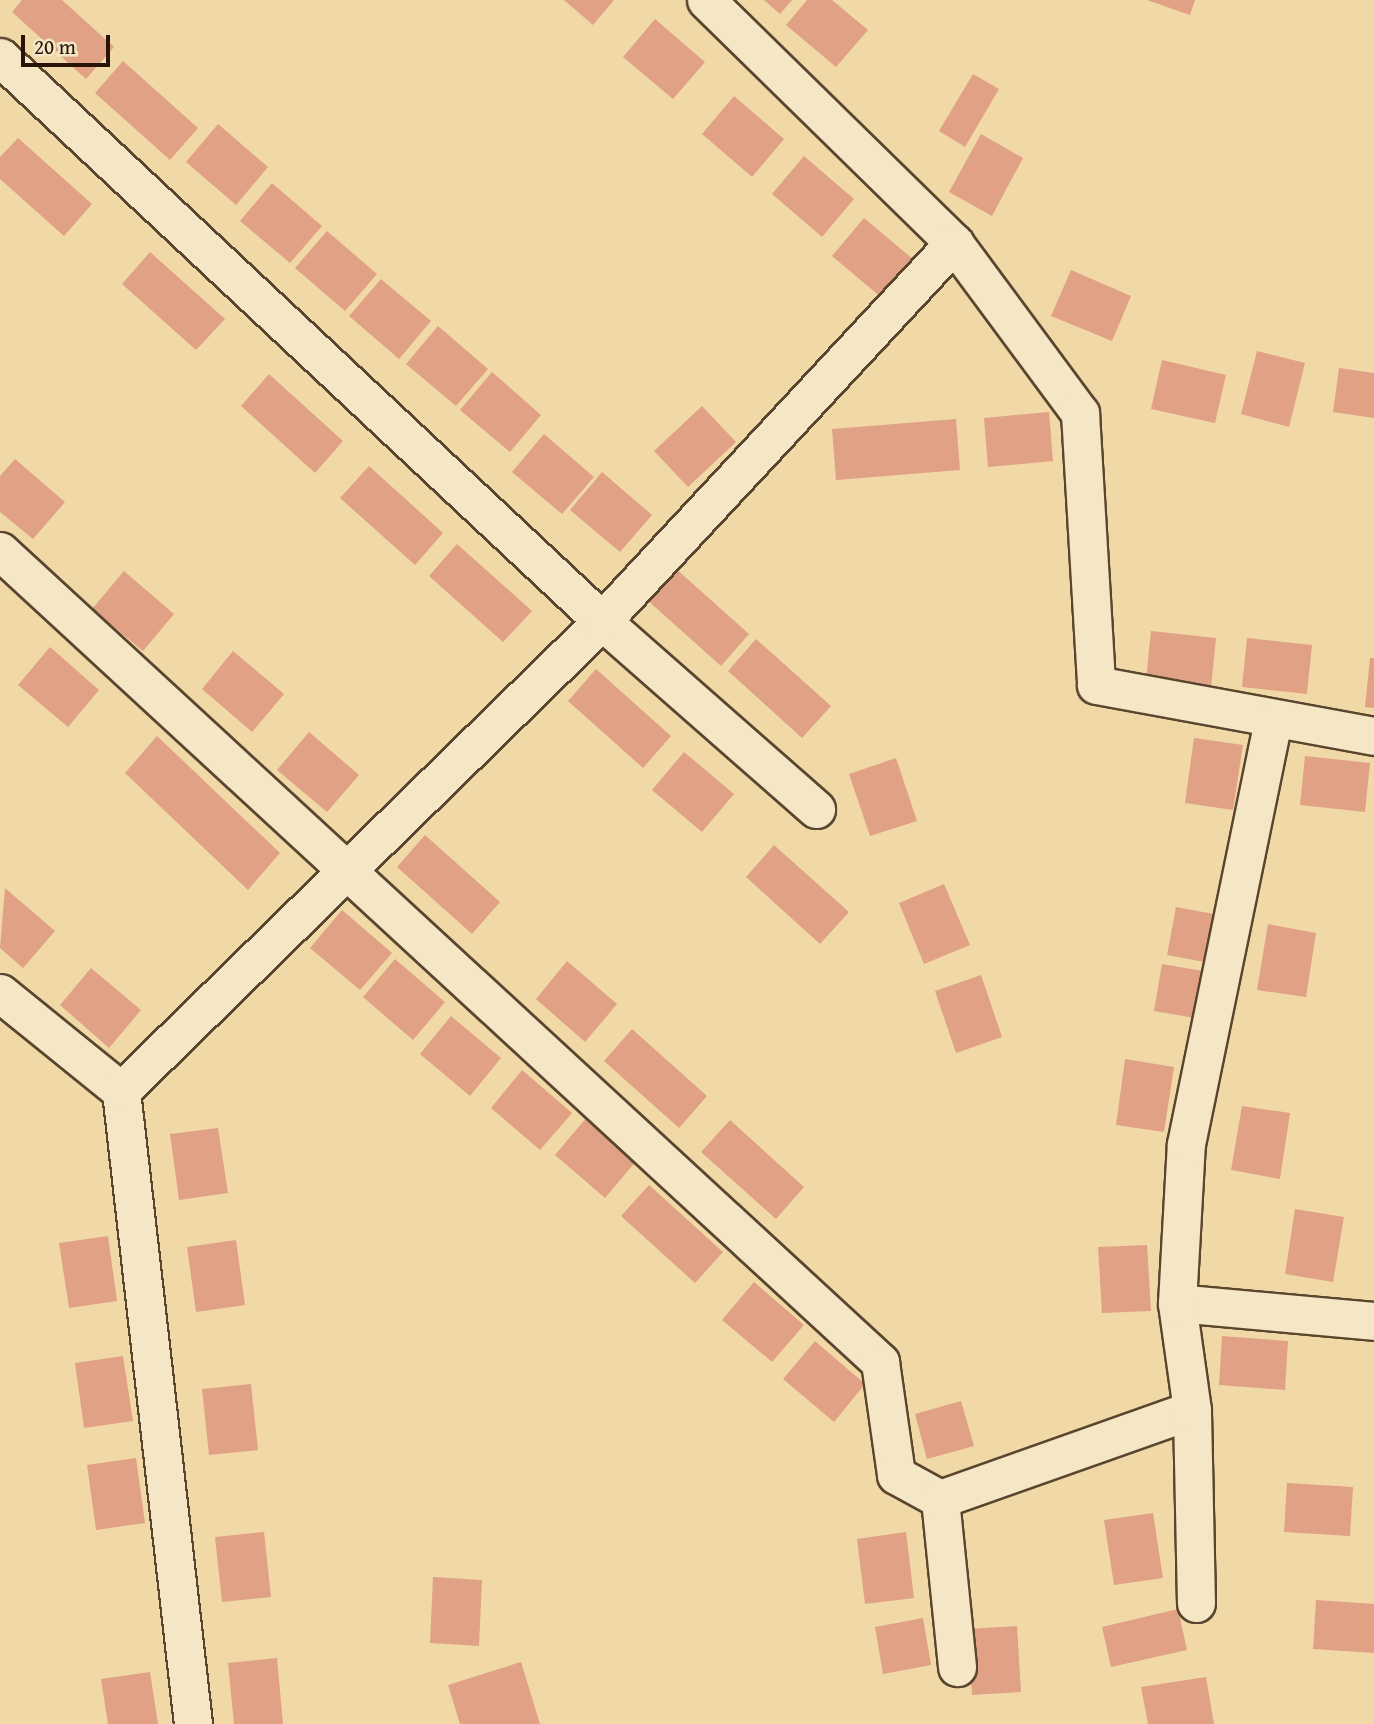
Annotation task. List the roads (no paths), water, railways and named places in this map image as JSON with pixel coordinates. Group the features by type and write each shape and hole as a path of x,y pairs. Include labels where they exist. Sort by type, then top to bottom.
{"street":[{"path":"706,0 954,243 1080,413 1096,685 1273,722 1374,736"},
{"path":"0,57 602,621 816,809"},
{"path":"121,1091 346,865 602,621 954,243"},
{"path":"0,551 346,865 880,1362 896,1475 940,1499 1192,1410"},
{"path":"1196,1603 1192,1410 1177,1304 1186,1144 1273,722"},
{"path":"0,993 121,1091 193,1724"},
{"path":"1177,1304 1374,1321"},
{"path":"940,1499 957,1667"}]}
